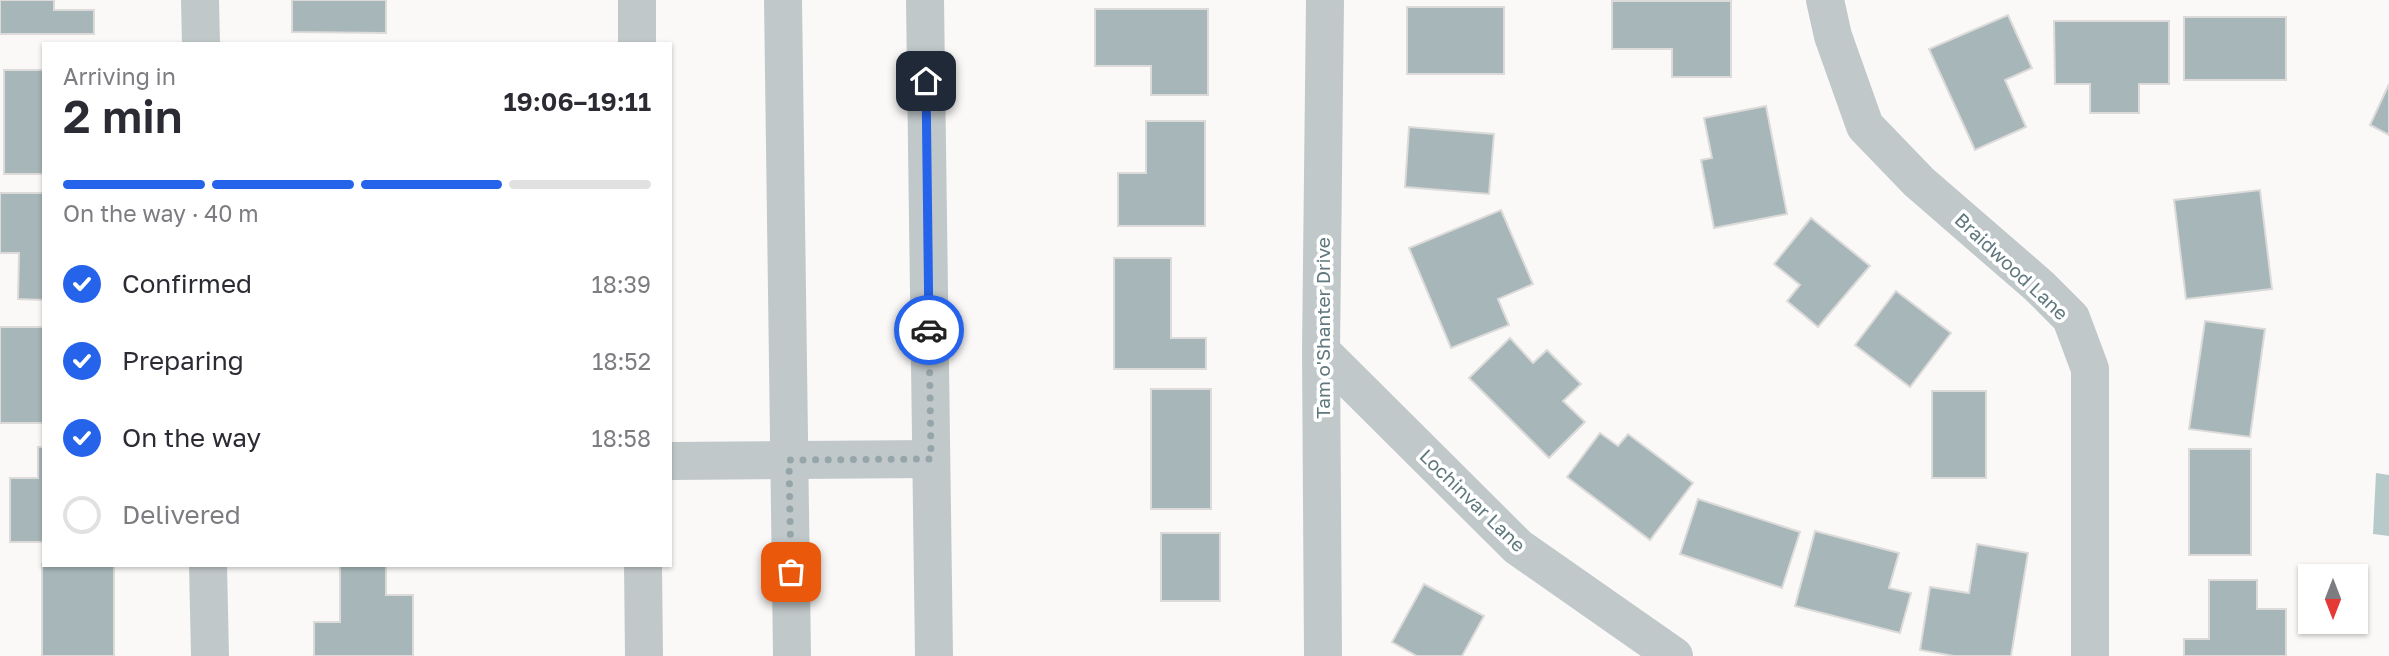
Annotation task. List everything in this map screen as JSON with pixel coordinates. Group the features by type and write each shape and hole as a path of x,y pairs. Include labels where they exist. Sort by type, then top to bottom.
{"street":[{"path":"200,0 201,42"},
{"path":"637,0 637,42"},
{"path":"783,0 792,656"},
{"path":"925,0 934,656"},
{"name":"Tam o'Shanter Drive","path":"1323,656 1321,351 1325,0"},
{"name":"Braidwood Lane","path":"1825,0 1833,36 1866,126 1919,182 2039,286 2071,318 2090,369 2090,656"},
{"name":"Lochinvar Lane","path":"1321,351 1518,547 1674,656"},
{"path":"672,461 931,459"},
{"path":"208,567 210,656"},
{"path":"643,567 645,656"}],"shaded area":[{"path":"2376,473 2389,475 2389,536 2373,534"}],"building":[{"path":"0,0 54,0 54,10 94,10 94,34 0,34"},
{"path":"292,0 386,0 386,33 292,32"},
{"path":"1612,1 1731,1 1731,77 1672,77 1672,49 1612,49"},
{"path":"1407,7 1504,7 1504,74 1407,74"},
{"path":"1095,9 1208,9 1208,95 1151,95 1151,66 1095,66"},
{"path":"2008,15 2032,68 2005,80 2026,127 1975,150 1929,49"},
{"path":"2184,17 2286,17 2286,80 2184,80"},
{"path":"2054,21 2169,21 2169,84 2139,84 2139,113 2090,113 2090,84 2055,84"},
{"path":"4,70 42,70 42,174 4,174"},
{"path":"2389,84 2389,135 2370,125"},
{"path":"1766,106 1787,214 1714,228 1701,160 1712,158 1704,118"},
{"path":"1146,121 1205,121 1205,226 1118,226 1118,173 1146,173"},
{"path":"1409,127 1494,134 1489,194 1405,187"},
{"path":"2260,190 2272,289 2186,299 2174,200"},
{"path":"0,193 42,193 42,300 18,299 19,253 0,253"},
{"path":"1501,210 1533,284 1498,299 1509,325 1451,348 1409,248"},
{"path":"1811,218 1870,266 1818,327 1787,301 1800,285 1774,264"},
{"path":"1114,258 1171,258 1171,338 1206,338 1206,369 1114,369"},
{"path":"1896,291 1951,333 1910,387 1855,345"},
{"path":"2205,321 2265,329 2250,437 2189,429"},
{"path":"0,327 42,327 42,423 0,423"},
{"path":"1510,338 1533,363 1547,350 1581,384 1563,401 1585,422 1549,458 1469,378"},
{"path":"1151,389 1211,389 1211,509 1151,509"},
{"path":"1932,391 1986,391 1986,478 1932,478"},
{"path":"1600,433 1618,446 1628,434 1693,483 1650,540 1567,477"},
{"path":"38,447 42,447 42,542 10,542 10,478 38,478"},
{"path":"2189,449 2251,449 2251,555 2189,555"},
{"path":"1698,499 1800,532 1782,588 1680,554"},
{"path":"1815,531 1899,553 1889,588 1911,593 1900,633 1795,606"},
{"path":"1161,533 1220,533 1220,601 1161,601"},
{"path":"1977,544 2028,553 2011,656 1954,656 1920,650 1930,587 1969,593"},
{"path":"42,567 114,567 114,656 42,656"},
{"path":"340,567 386,567 386,595 413,595 413,656 314,656 314,622 340,622"},
{"path":"2209,580 2257,580 2257,609 2286,609 2286,656 2184,656 2184,639 2209,639"},
{"path":"1424,584 1484,616 1462,656 1417,656 1392,642"}],"way so far":[{"path":"791,572 789,460 931,459 929,330"}],"route":[{"path":"926,81 929,330"}]}
